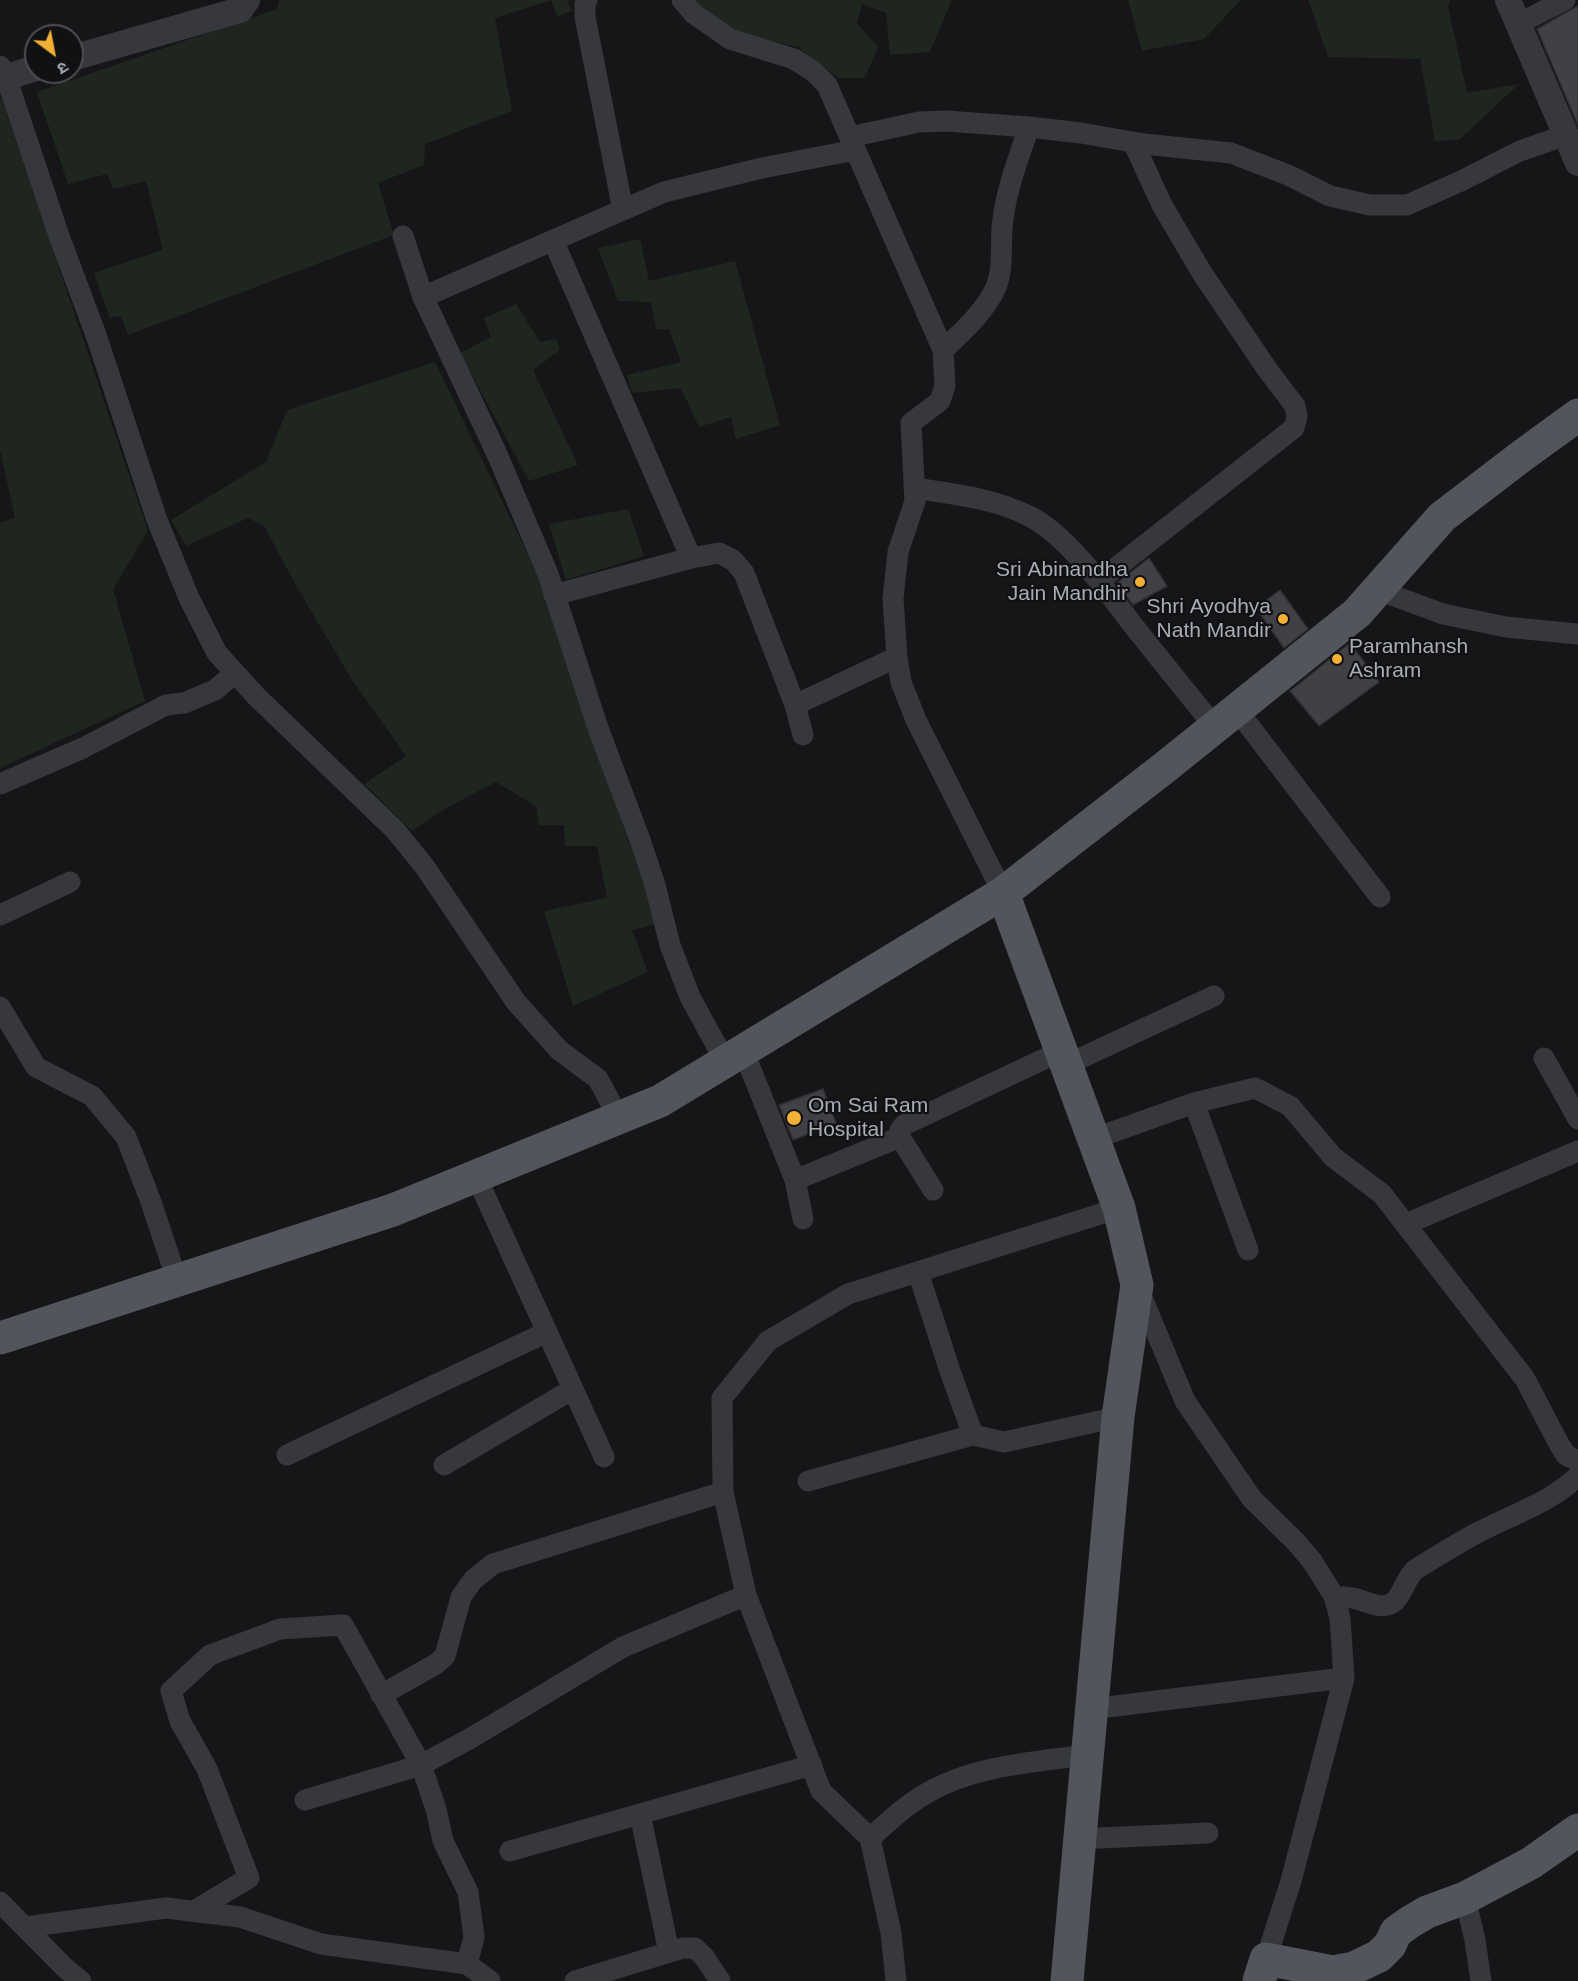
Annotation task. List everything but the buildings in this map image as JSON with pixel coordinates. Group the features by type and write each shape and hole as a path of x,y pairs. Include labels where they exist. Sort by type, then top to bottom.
{"main road":[{"path":"0,1338 393,1210 660,1101 1003,893 1357,613 1442,517 1578,415"},
{"path":"1003,893 1119,1208 1137,1285 1118,1417 1067,1981"},
{"path":"1262,1970 1333,1972 1354,1968 1378,1956 1390,1945 1396,1932 1410,1922 1427,1912 1465,1898 1532,1863 1578,1830"}],"street":[{"path":"84,55 240,10 247,0"},
{"path":"587,0 585,17 623,210"},
{"path":"682,0 694,14 730,39 794,59 813,71 827,85 943,350 945,386 940,401 911,423 915,501 897,552 893,599 897,657 901,682 916,720 1003,893"},
{"path":"1508,0 1578,163"},
{"path":"1518,24 1566,0"},
{"path":"24,70 2,74 96,335 157,520 189,598 217,654 310,750 395,830 425,867 516,1002 559,1050 598,1079 619,1118"},
{"path":"423,297 664,192 853,144 919,122 946,121 1081,132 1133,142 1231,153 1330,196 1370,205 1407,205 1520,151 1566,135"},
{"path":"943,350 980,314 993,294 1000,274 1002,220 1008,191 1029,127"},
{"path":"1099,581 1294,428 1297,416 1295,406 1202,273 1162,205 1133,142"},
{"path":"403,236 423,297 497,454 548,574 598,728 640,840 655,885 670,945 690,997 734,1056 795,1180 802,1219"},
{"path":"553,240 691,558"},
{"path":"914,488 964,495 1002,505 1031,517 1057,535 1226,718 1380,897"},
{"path":"554,595 691,558 719,553 733,560 744,573 795,705 803,735"},
{"path":"1378,590 1443,614 1474,621 1506,627 1578,634"},
{"path":"795,705 897,657"},
{"path":"0,784 83,748 166,705 184,703 215,690 235,673"},
{"path":"0,915 70,882"},
{"path":"933,1191 900,1137 900,1130 911,1120 1214,996"},
{"path":"0,1007 36,1067 92,1096 126,1137 177,1280"},
{"path":"1544,1058 1578,1119"},
{"path":"1094,1139 1194,1103 1255,1088 1290,1106 1333,1157 1382,1194 1525,1379 1566,1455 1578,1461"},
{"path":"1194,1103 1248,1250"},
{"path":"795,1180 900,1137"},
{"path":"1406,1224 1578,1151"},
{"path":"476,1176 604,1457"},
{"path":"896,1981 891,1933 870,1838 821,1791 746,1595 723,1492 722,1398 768,1341 848,1294 1119,1208"},
{"path":"918,1272 973,1435"},
{"path":"1137,1285 1185,1401 1252,1498 1312,1561 1334,1596 1340,1618 1344,1678 1291,1881 1262,1970"},
{"path":"287,1455 546,1332"},
{"path":"444,1465 573,1389"},
{"path":"808,1480 973,1435 1004,1442 1118,1417"},
{"path":"1334,1596 1352,1598 1378,1606 1389,1604 1395,1600 1410,1574 1416,1569 1478,1532 1551,1497 1578,1476"},
{"path":"381,1695 436,1664 445,1656 461,1597 474,1580 493,1564 723,1492"},
{"path":"305,1800 421,1765 471,1738 623,1647 746,1595"},
{"path":"194,1911 249,1878 207,1769 180,1721 171,1690 210,1655 280,1629 343,1625 421,1765 436,1809 443,1841 468,1892 474,1937 467,1964"},
{"path":"1091,1709 1344,1678"},
{"path":"870,1838 913,1802 935,1789 962,1778 992,1768 1087,1755"},
{"path":"510,1851 812,1765"},
{"path":"640,1814 669,1952"},
{"path":"1079,1839 1208,1833"},
{"path":"1465,1898 1475,1940 1481,1981"},
{"path":"0,1902 64,1967 81,1981"},
{"path":"25,1927 166,1908 194,1911 240,1917 321,1944 467,1964 490,1981"},
{"path":"574,1981 683,1948 695,1948 705,1958 720,1981"}],"shaded area":[{"path":"279,0 551,0 495,18 512,111 425,144 424,165 378,183 394,235 128,335 121,316 110,318 94,273 163,250 146,181 113,189 107,174 68,184 37,92 60,84 84,84 84,76 277,9"},
{"path":"551,0 567,0 572,11 557,16"},
{"path":"696,0 950,0 951,2 930,52 890,55 886,13 862,4 857,23 878,47 865,78 838,78 798,47 737,33"},
{"path":"1128,0 1241,0 1204,39 1142,51"},
{"path":"1308,0 1450,0 1448,6 1467,93 1519,84 1459,140 1435,141 1420,59 1328,57"},
{"path":"1,97 148,531 113,589 145,701 0,768 0,523 15,518 0,450"},
{"path":"640,239 649,281 735,261 780,425 736,439 731,417 699,427 681,388 632,393 627,375 681,362 669,329 656,329 651,302 618,301 598,248"},
{"path":"516,304 540,342 556,339 560,350 533,370 578,465 529,481 460,353 491,337 484,318"},
{"path":"435,362 547,594 588,727 658,924 632,930 648,972 573,1006 544,911 607,898 597,846 565,846 564,825 539,825 536,806 496,782 446,808 412,831 364,784 406,756 352,680 264,526 248,518 186,546 171,520 266,462 287,410"},
{"path":"628,509 644,556 566,580 549,524"}],"place":[{"name":"Sri Abinandha Jain Mandhir","path":"1140,582"},
{"name":"Shri Ayodhya Nath Mandir","path":"1283,619"},
{"name":"Paramhansh Ashram","path":"1337,659"},
{"name":"Om Sai Ram Hospital","path":"794,1118"}]}
